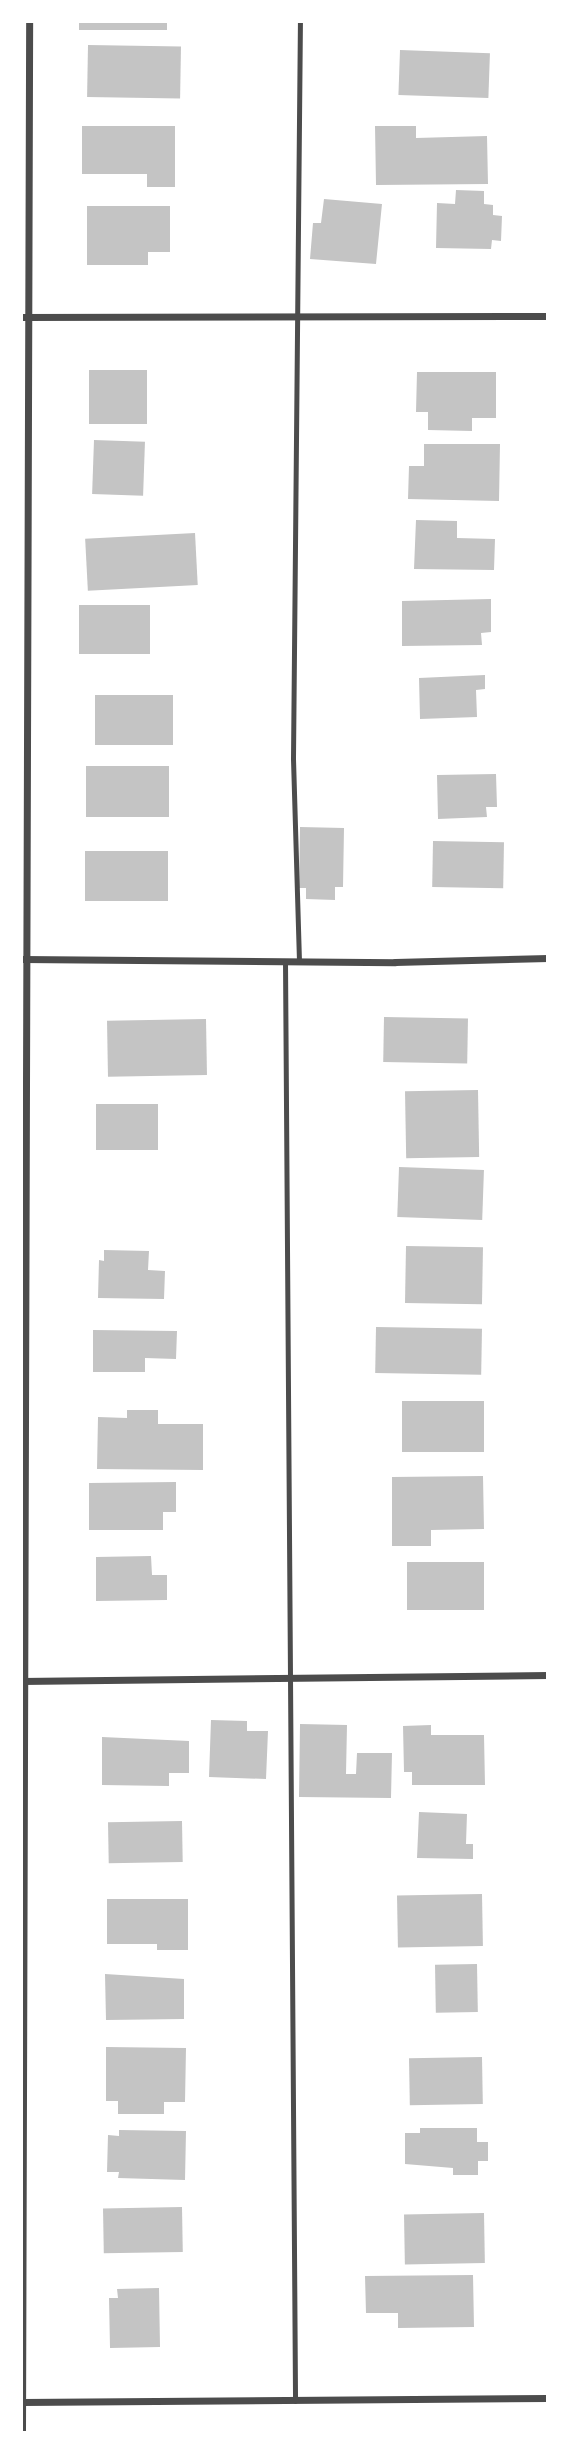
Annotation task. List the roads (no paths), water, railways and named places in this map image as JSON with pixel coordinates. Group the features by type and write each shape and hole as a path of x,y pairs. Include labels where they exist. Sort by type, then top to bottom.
{"street":[{"path":"22,2433 24,317 29,21"},
{"path":"24,317 300,314 548,316"},
{"path":"23,959 299,961 548,958"},
{"path":"21,1681 548,1675"},
{"path":"22,2402 548,2398"}],"lane":[{"path":"299,961 293,758 300,314 300,21"},
{"path":"285,961 291,1348 289,1678 295,2401"}]}
